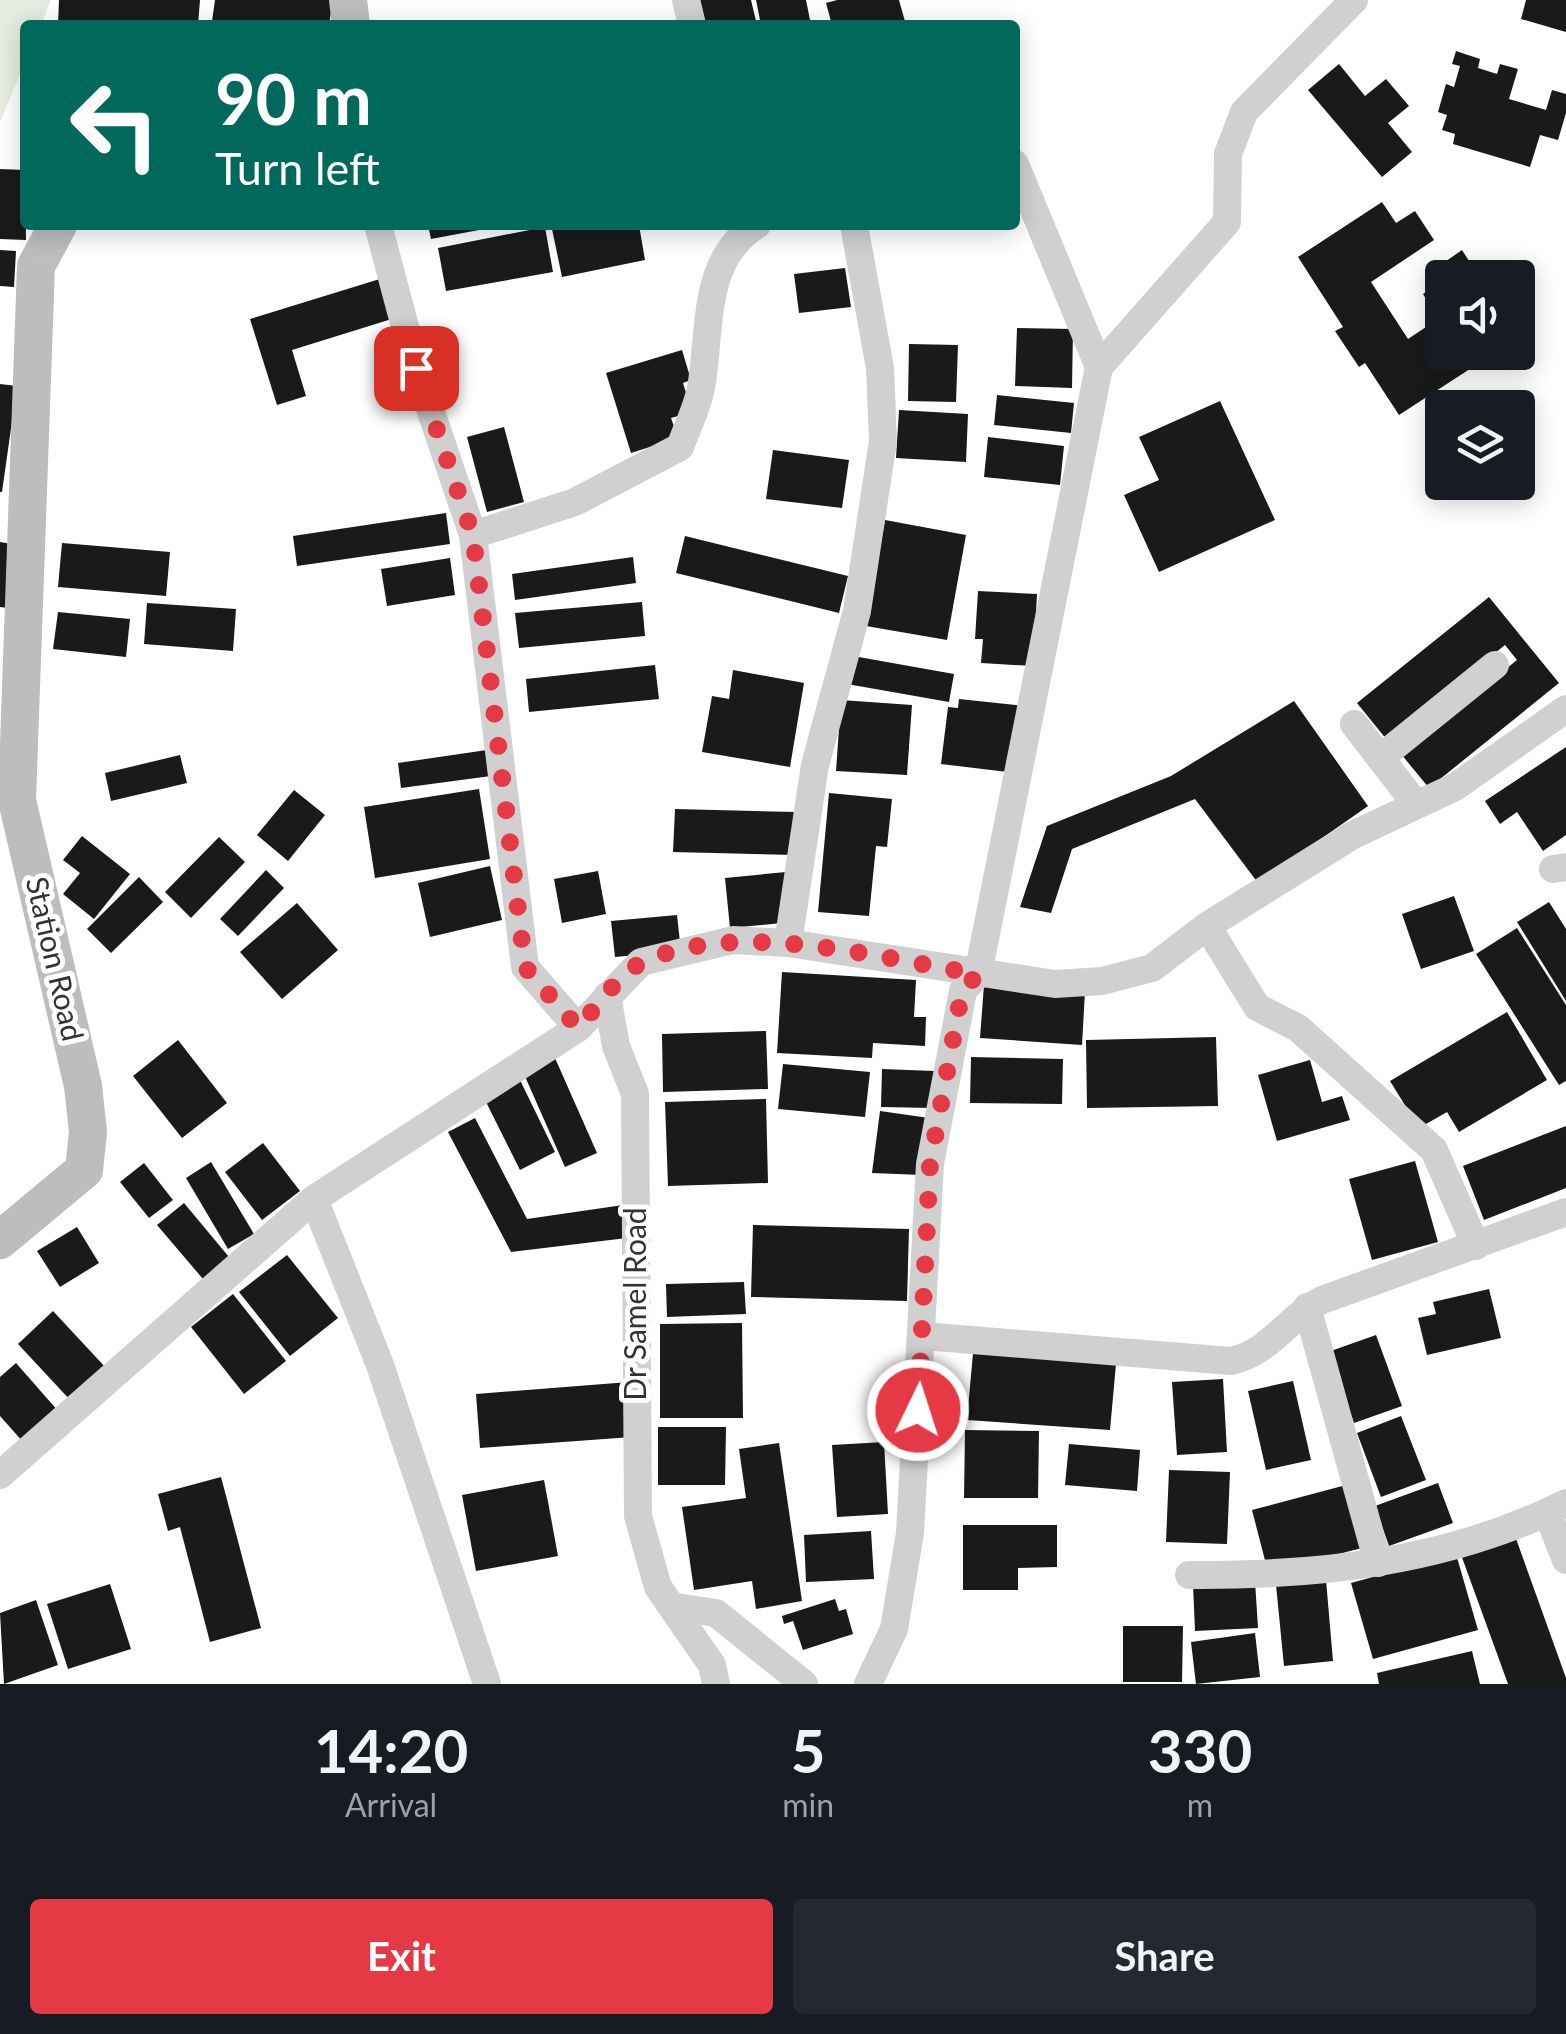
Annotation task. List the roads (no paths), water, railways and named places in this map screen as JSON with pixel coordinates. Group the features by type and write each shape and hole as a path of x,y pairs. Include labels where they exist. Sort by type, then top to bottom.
{"main road":[{"name":"Station Road","path":"0,1240 84,1170 88,1132 83,1086 17,800 36,266 55,230"}],"street":[{"path":"868,1684 894,1629 910,1532 930,1164 962,991 978,974 1099,367 1227,222 1228,154 1244,112 1354,0"},
{"path":"1020,176 1099,367"},
{"path":"379,230 416,368 473,536 525,967 578,1028"},
{"path":"473,536 575,502 680,448 700,392 717,268 739,236 749,230"},
{"path":"788,943 815,766 857,611 883,441 880,368 855,230"},
{"path":"1380,758 1495,665"},
{"path":"0,1475 314,1199 578,1028 641,962 733,940 788,943 1056,984 1102,981 1152,968 1206,926 1353,836 1455,787 1566,709"},
{"path":"1354,724 1416,804"},
{"path":"1206,926 1257,1006 1298,1028 1434,1150 1476,1246"},
{"name":"Dr Samel Road","path":"607,996 616,1046 635,1094 638,1516 658,1588 676,1607 712,1666 716,1684"},
{"path":"314,1199 380,1365 487,1684"},
{"path":"923,1336 1211,1363 1247,1358 1264,1348 1307,1308 1566,1212"},
{"path":"1307,1308 1378,1563"},
{"path":"1189,1576 1280,1576 1378,1563 1419,1555 1556,1507 1566,1560"},
{"path":"676,1607 716,1613 804,1684"}]}
